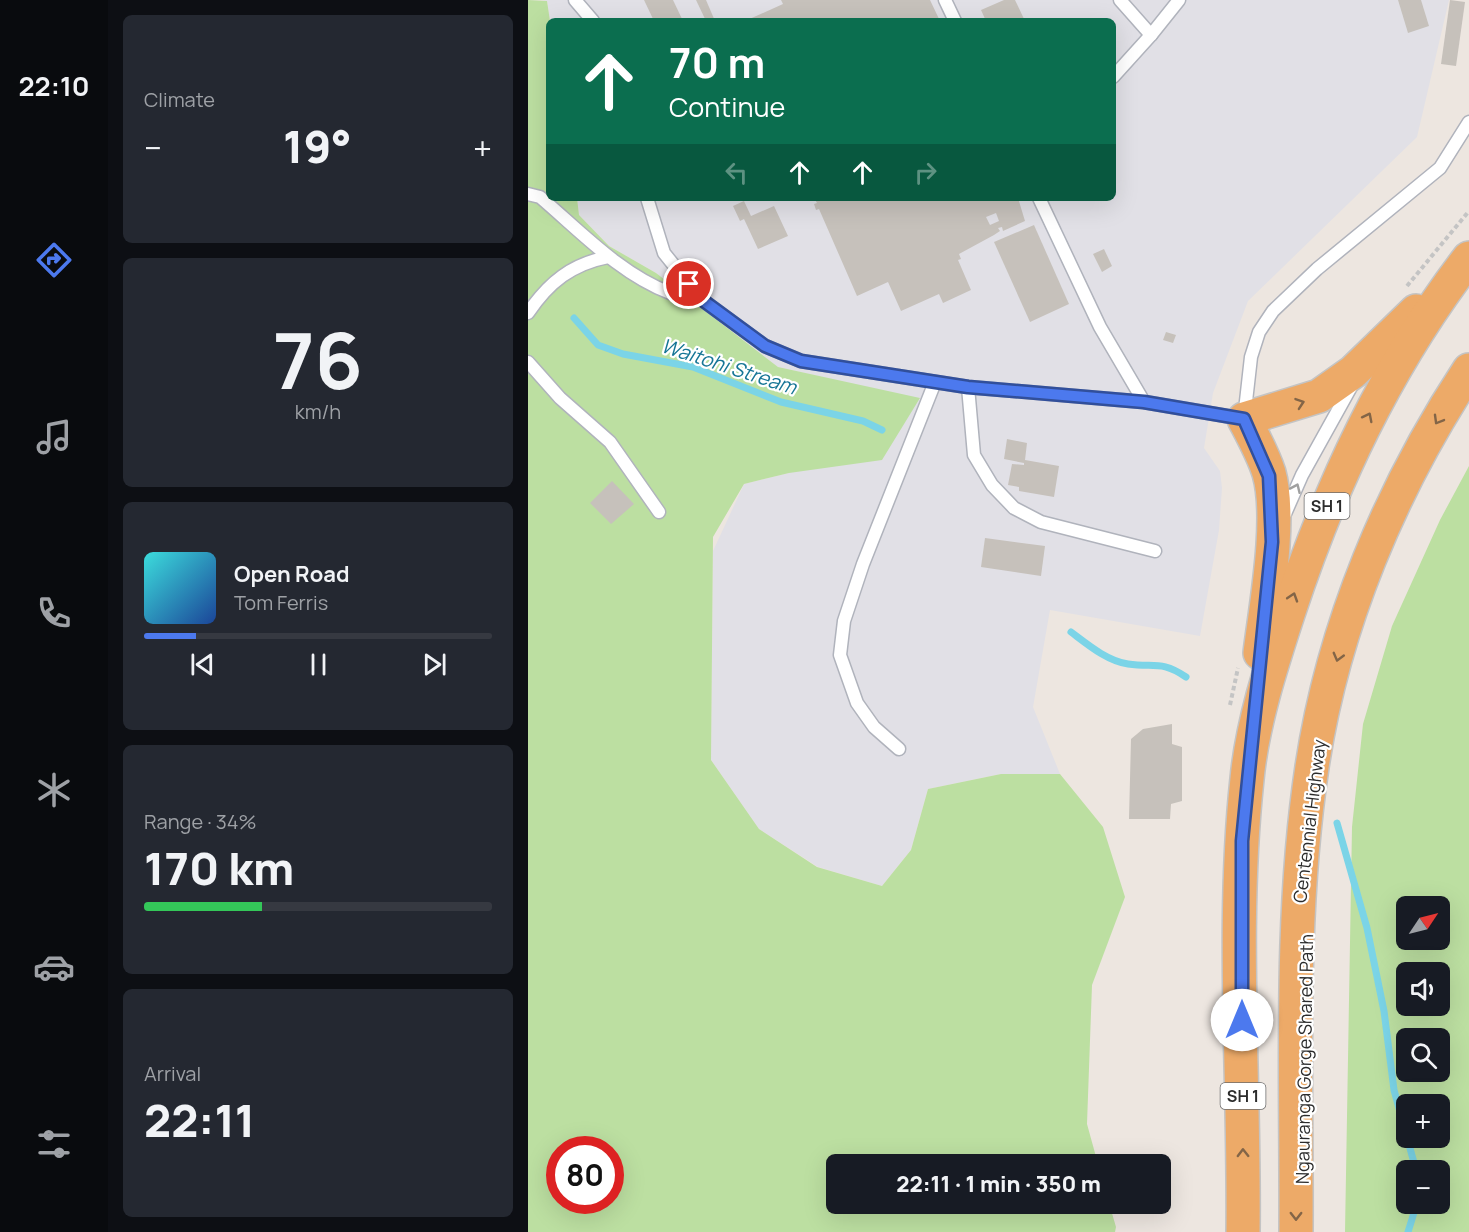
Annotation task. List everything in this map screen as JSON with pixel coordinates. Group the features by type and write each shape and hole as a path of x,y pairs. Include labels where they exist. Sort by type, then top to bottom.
{"highway":[{"path":"1247,776 1272,542 1269,476 1244,419 1319,396 1353,372 1468,260"},
{"name":"SH 1","path":"1243,1232 1241,876 1247,776 1270,668 1321,517 1348,455 1412,339 1468,260"},
{"name":"Centennial Highway","path":"1296,1232 1298,917 1312,765 1348,619 1377,544 1412,465 1469,370"}],"lane":[{"path":"575,0 590,18"},
{"path":"945,0 954,18"},
{"path":"1120,0 1150,34"},
{"path":"1116,74 1179,0"},
{"path":"648,201 664,254 701,299 765,346 801,361 968,387 1144,402 1244,419 1251,357 1259,332 1274,311 1317,269 1440,168 1469,122"},
{"path":"528,194 540,197 609,257 663,290 701,299"},
{"path":"1040,201 1100,327 1144,402"},
{"path":"528,313 538,297 570,269 585,261 609,257"},
{"path":"1272,542 1302,475 1371,354"},
{"path":"528,362 560,398 610,442 659,512"},
{"path":"899,748 874,727 857,703 840,656 844,621 862,564 935,381"},
{"path":"968,387 974,455 992,485 1014,508 1041,522 1155,551"}],"shaded area":[{"path":"542,0 1449,0 1417,137 1248,301 1213,393 1204,448 1220,471 1222,488 1219,530 1200,636 1050,610 1033,707 1060,774 1001,774 928,789 911,850 882,886 818,867 759,829 711,760 713,551 744,484 789,473 920,399 778,367 656,273 609,246 579,215 577,201 1116,201 1116,18 550,18 547,1"}],"green space":[{"path":"528,0 547,1 550,18 546,18 546,201 577,201 579,215 609,246 656,273 778,367 920,398 882,460 789,473 744,484 713,537 711,760 759,829 817,867 882,886 911,850 928,789 1001,774 1060,774 1103,827 1125,897 1092,985 1087,1124 1095,1154 826,1154 826,1214 1112,1214 1115,1232 528,1232"},
{"path":"1469,466 1469,1232 1345,1232 1352,827 1363,724 1392,626 1440,520"}],"building":[{"path":"644,0 673,0 682,18 653,18"},
{"path":"696,0 706,0 714,18 705,18"},
{"path":"781,0 930,0 939,18 752,18 783,4"},
{"path":"1004,0 1015,0 1024,18 985,18 981,10"},
{"path":"1398,0 1421,0 1429,26 1408,33"},
{"path":"1450,0 1465,2 1456,66 1441,64"},
{"path":"744,201 751,216 774,206 788,236 758,249 744,219 740,221 733,206"},
{"path":"816,201 1019,201 1025,221 1003,231 1002,227 998,228 1000,231 994,235 959,254 961,259 958,260 971,290 943,303 939,294 901,311 888,282 857,296 819,209 816,210 814,204 817,203","holes":["996,213 999,221 990,225 986,217"]},
{"path":"1034,225 1069,304 1030,322 994,242"},
{"path":"1104,249 1112,266 1102,272 1093,254"},
{"path":"1166,332 1176,335 1173,343 1163,340"},
{"path":"1007,439 1027,443 1025,460 1059,466 1054,497 1019,491 1019,487 1008,485 1012,464 1024,465 1024,463 1004,459"},
{"path":"612,481 634,504 611,524 590,503"},
{"path":"985,538 1045,546 1041,576 981,567"},
{"path":"1172,724 1172,744 1182,747 1182,801 1171,804 1170,819 1129,819 1131,739 1143,729"}],"waterway":[{"name":"Waitohi Stream","path":"574,318 598,345 623,354 693,367 781,402 863,421 882,430"},
{"name":"Waitohi Stream","path":"1071,632 1112,659 1128,664 1164,666 1186,677"},
{"name":"Waitohi Stream","path":"1337,823 1367,928 1384,1011 1394,1090 1413,1160"},
{"name":"Waitohi Stream","path":"1408,1232 1414,1214"}],"route":[{"path":"689,284 701,299 765,346 801,361 968,387 1144,402 1244,419 1263,457 1269,476 1272,501 1272,542 1242,841 1242,1020"}]}
